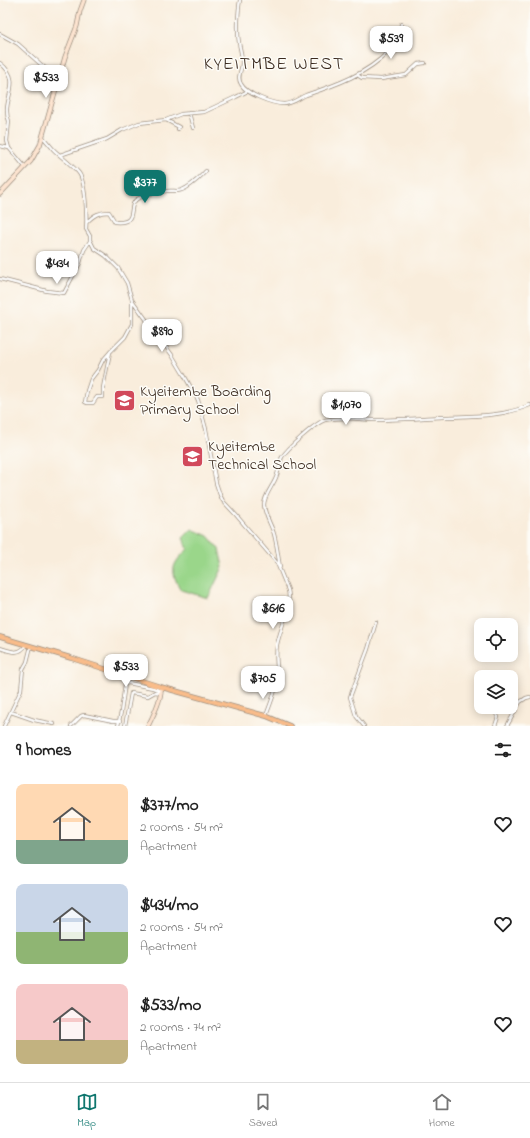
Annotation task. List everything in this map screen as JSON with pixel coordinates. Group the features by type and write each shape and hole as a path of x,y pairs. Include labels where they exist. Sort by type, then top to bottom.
{"main road":[{"path":"0,637 71,658 161,691 266,716 290,726"}],"street":[{"path":"0,194 35,155 43,137 65,57 77,26 84,0"},
{"path":"240,0 238,36 242,61 238,78 243,87 243,94"},
{"path":"243,87 265,100 277,104 292,102 304,96 325,90 357,75 379,61 397,41 401,24"},
{"path":"0,34 10,38 18,44 45,68 53,77 56,88"},
{"path":"0,63 8,70 10,75 10,82 4,102 6,116 9,121 7,141 9,148 25,167"},
{"path":"357,75 362,78 381,79 406,75 418,64 425,63"},
{"path":"60,155 108,139 122,130 139,123 166,120 182,114 204,112 243,94 248,90"},
{"path":"189,113 193,128"},
{"path":"166,120 179,127 178,130"},
{"path":"43,137 54,150 80,173 83,183 87,222 86,229 90,236 90,240 94,248 106,256 118,268 127,284 132,300 132,324 125,337 110,352 103,360 91,379 85,402 87,404 93,404 97,398 103,397 103,388 110,352"},
{"path":"0,146 9,148"},
{"path":"87,222 95,215 107,212 109,212 115,222 126,222 131,217 135,201 138,199 149,194 168,190 181,191 194,184 206,171"},
{"path":"0,279 47,291 64,293 90,240"},
{"path":"132,300 172,355 198,400 206,429 216,483 223,501 277,563 289,595 286,615 277,649 277,679 275,692 271,699 266,716"},
{"path":"281,573 273,532 265,509 265,499 274,483 279,462 283,455 316,424 323,420 342,418 407,420 480,416 512,412 530,406"},
{"path":"364,726 356,716 350,697 368,650 376,622"},
{"path":"0,648 17,652 21,651 25,645"},
{"path":"4,726 21,690 23,669 27,662 31,646"},
{"path":"118,726 125,684 128,683 161,691"},
{"path":"125,726 131,693 148,696 155,692 161,691"},
{"path":"148,726 154,715 161,691"},
{"path":"507,726 520,702 530,697"},
{"path":"11,712 34,720 54,724"},
{"path":"495,726 498,717 496,714"},
{"path":"71,726 84,715 120,721"}],"green space":[{"path":"192,529 208,536 219,549 223,567 208,598 181,590 175,577 174,568 176,563 188,549 183,538"}],"place":[{"name":"Kyeitembe Boarding Primary School","path":"125,401"},
{"name":"Kyeitembe Technical School","path":"193,456"}],"district":[{"name":"KYEITMBE WEST","path":"274,65"}]}
